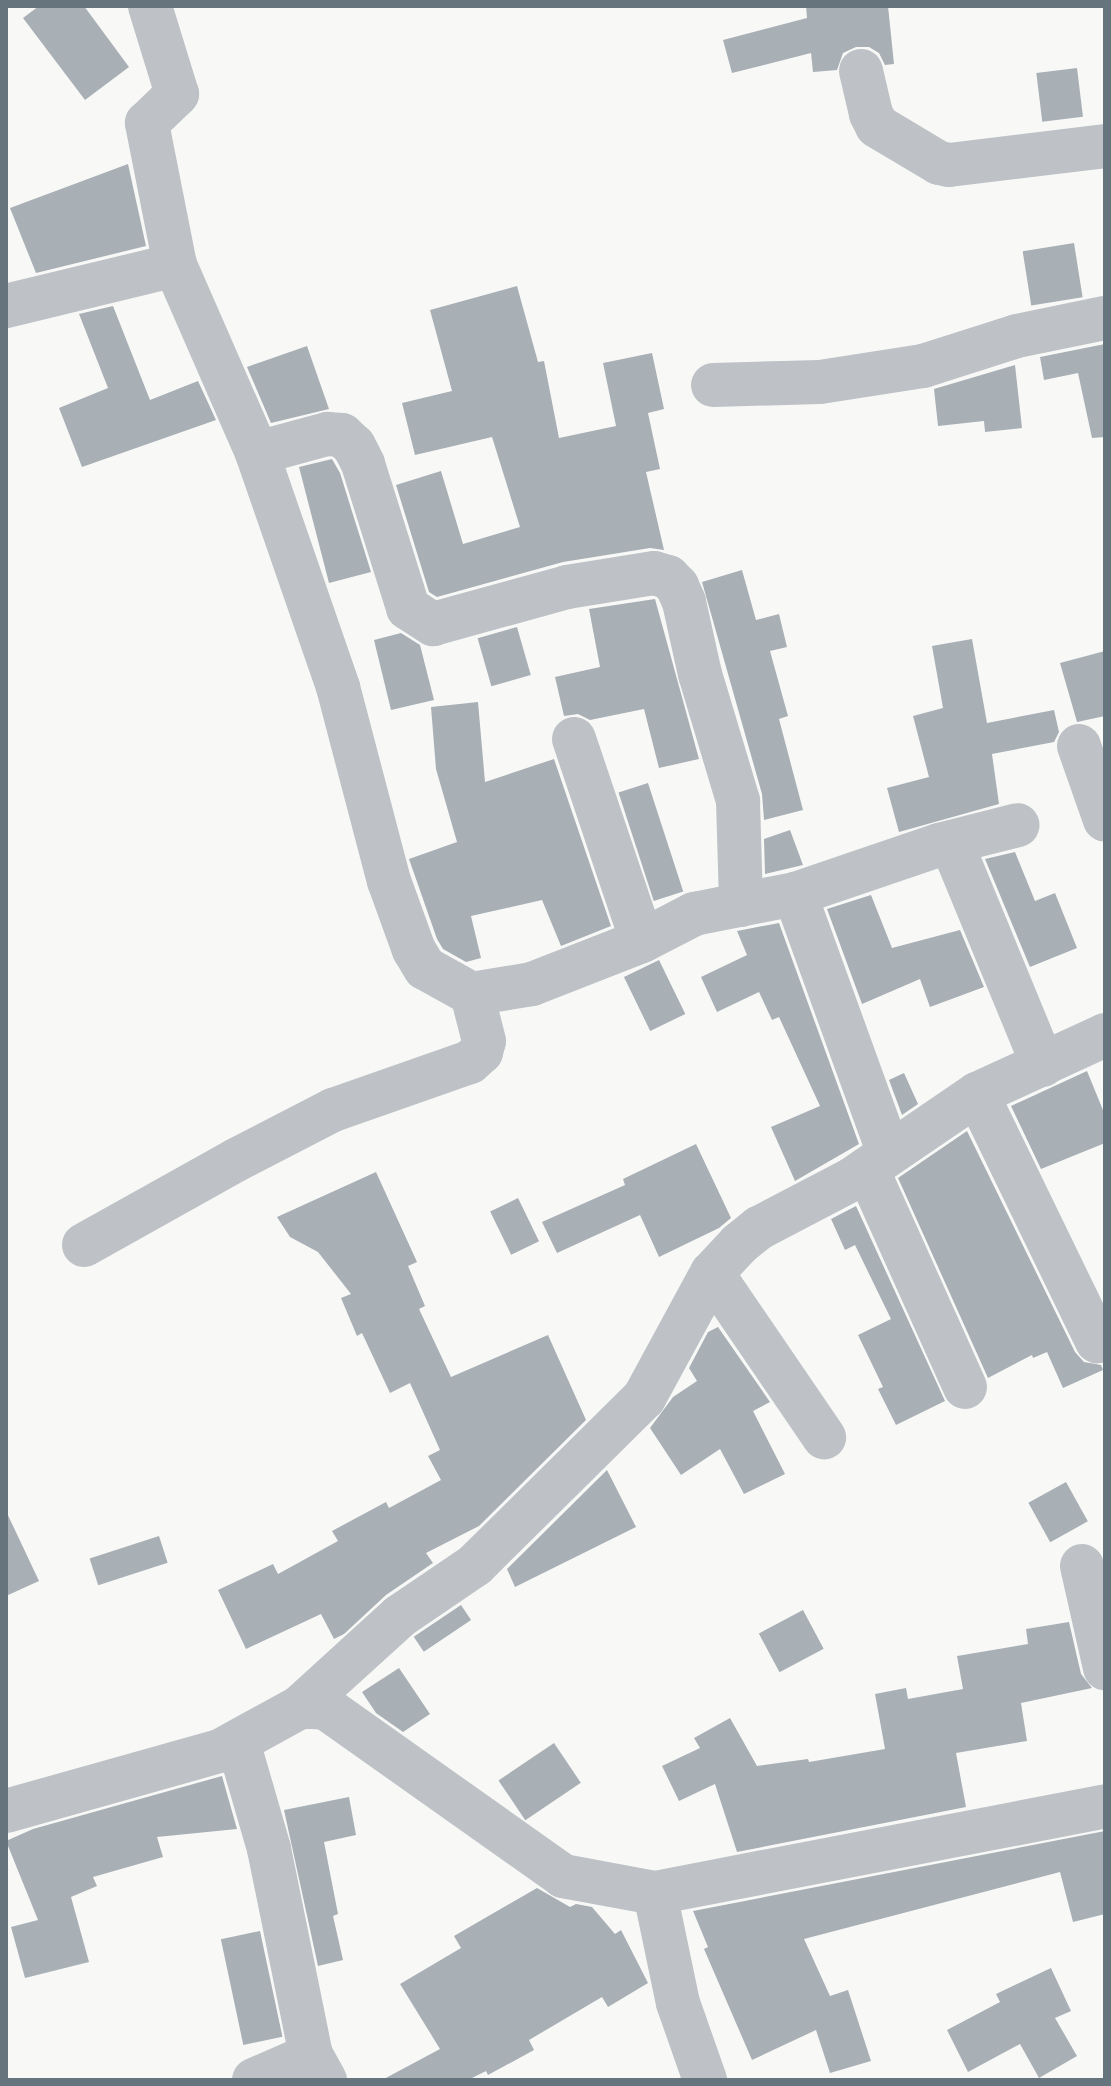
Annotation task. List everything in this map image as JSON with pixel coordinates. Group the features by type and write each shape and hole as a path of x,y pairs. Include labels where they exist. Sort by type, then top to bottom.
{"street":[{"path":"150,6 177,94 147,123 175,265 257,453 338,687 389,881 414,950 425,968 472,994 532,984 642,941 694,914 795,894 951,842 1018,825"},
{"path":"861,71 871,114 877,126 939,163 949,165 1105,146"},
{"path":"6,306 175,265"},
{"path":"713,385 820,382 923,366 1017,336 1105,318"},
{"path":"257,453 327,434 342,435 354,446 363,464 408,608 433,624 567,587 654,573 668,577 677,586 684,602 700,674 738,801 741,905"},
{"path":"574,739 642,941"},
{"path":"1079,746 1105,820"},
{"path":"951,842 1043,1065"},
{"path":"795,894 878,1161 965,1387"},
{"path":"84,1245 333,1110 470,1062 481,1052 484,1041 472,994"},
{"path":"6,1811 220,1751 300,1707 400,1616 475,1565 644,1398 712,1273 759,1228 878,1161 977,1094 1105,1035"},
{"path":"977,1094 1097,1341"},
{"path":"712,1273 824,1437"},
{"path":"1082,1566 1105,1668"},
{"path":"300,1707 326,1708 563,1876 655,1893 1105,1806"},
{"path":"238,1742 269,1849 318,2067 254,2080"},
{"path":"655,1893 678,2003 705,2080"}],"building":[{"path":"39,6 84,6 129,67 85,100 23,18"},
{"path":"806,6 888,6 894,64 885,65 879,53 869,47 856,47 843,53 837,70 813,72 811,53 732,73 723,40 807,18"},
{"path":"1077,68 1083,117 1042,122 1036,73"},
{"path":"128,164 146,246 36,273 10,208"},
{"path":"1074,243 1083,297 1031,305 1023,251"},
{"path":"517,286 538,362 544,361 559,438 616,426 603,363 652,353 664,409 648,413 660,469 646,472 664,550 650,548 563,562 437,597 429,592 396,485 441,471 463,544 520,527 492,437 415,455 402,403 452,391 430,310"},
{"path":"113,306 150,400 198,381 216,420 82,467 59,408 108,388 79,314"},
{"path":"1105,344 1105,437 1092,438 1078,373 1044,380 1040,357"},
{"path":"307,346 329,409 271,423 247,367"},
{"path":"1015,365 1022,428 985,432 984,421 938,426 934,389"},
{"path":"332,459 340,473 371,572 329,583 299,467"},
{"path":"742,570 756,620 779,614 787,647 770,651 788,716 779,719 803,810 764,820 762,794 702,582"},
{"path":"655,599 699,759 659,768 644,709 590,720 578,714 564,716 555,677 600,667 589,609"},
{"path":"517,627 531,675 491,686 478,638"},
{"path":"401,633 420,645 434,700 391,710 374,640"},
{"path":"972,639 987,723 1054,710 1059,732 1054,742 992,754 999,804 899,832 887,788 929,777 913,716 943,708 932,646"},
{"path":"1105,651 1105,716 1077,722 1060,663"},
{"path":"478,702 485,782 554,759 611,926 561,946 542,900 471,916 481,958 466,962 443,949 437,939 409,859 457,842 436,769 431,707"},
{"path":"648,783 683,891 654,901 619,793"},
{"path":"790,830 803,865 765,874 764,839"},
{"path":"1015,852 1035,901 1055,893 1077,948 1030,967 985,859"},
{"path":"871,895 892,948 960,930 984,987 930,1007 920,979 862,1004 827,909"},
{"path":"779,923 859,1144 795,1181 771,1127 820,1106 779,1017 772,1020 759,992 717,1012 701,977 747,955 737,931"},
{"path":"659,960 685,1014 650,1031 624,977"},
{"path":"1087,1071 1105,1115 1105,1143 1041,1169 1011,1106"},
{"path":"904,1073 918,1104 902,1115 889,1080"},
{"path":"967,1131 1075,1352 1084,1362 1101,1365 1103,1370 1063,1388 1047,1352 1033,1358 1032,1355 988,1378 898,1178"},
{"path":"696,1144 731,1218 719,1228 659,1257 640,1215 557,1253 542,1222 625,1185 623,1179"},
{"path":"376,1172 417,1262 408,1266 425,1306 419,1309 451,1377 548,1335 586,1420 479,1526 426,1553 433,1563 386,1595 344,1634 334,1639 321,1614 246,1649 218,1590 273,1564 278,1574 338,1541 332,1531 386,1502 389,1508 441,1480 428,1456 440,1450 410,1383 390,1393 362,1333 357,1336 341,1298 351,1294 318,1252 290,1237 277,1217"},
{"path":"518,1198 539,1241 511,1255 490,1212"},
{"path":"856,1206 945,1401 896,1425 878,1389 883,1387 858,1335 891,1319 855,1245 845,1250 831,1219"},
{"path":"718,1327 770,1402 753,1411 785,1474 744,1494 720,1449 681,1475 650,1428 673,1397 697,1381 689,1368 708,1332"},
{"path":"607,1470 636,1527 515,1587 507,1569"},
{"path":"1066,1482 1088,1521 1050,1542 1028,1503"},
{"path":"6,1511 39,1581 6,1596"},
{"path":"159,1536 168,1563 98,1585 90,1559"},
{"path":"461,1605 471,1620 424,1652 414,1637"},
{"path":"803,1610 824,1649 780,1672 759,1633"},
{"path":"1069,1622 1081,1674 1092,1688 1021,1703 1027,1741 956,1753 966,1807 737,1852 715,1784 679,1801 662,1766 700,1748 694,1738 730,1718 757,1766 808,1759 809,1762 885,1749 875,1694 906,1688 908,1699 963,1689 957,1656 1028,1644 1026,1629"},
{"path":"399,1668 430,1714 403,1732 376,1713 362,1692"},
{"path":"554,1743 581,1783 525,1820 498,1780"},
{"path":"222,1776 237,1829 157,1837 163,1857 93,1877 97,1886 71,1897 89,1962 25,1978 11,1927 38,1920 6,1841 33,1829"},
{"path":"349,1797 356,1835 324,1842 338,1914 333,1916 343,1960 318,1966 284,1810"},
{"path":"1105,1831 1105,1914 1073,1922 1060,1872 804,1939 830,1996 848,1990 871,2061 830,2073 816,2030 752,2060 704,1949 708,1947 693,1911"},
{"path":"537,1888 570,1907 576,1904 592,1907 615,1934 621,1930 648,1983 608,2007 602,1997 529,2040 534,2050 488,2075 486,2071 468,2080 382,2080 440,2049 400,1984 461,1948 454,1936"},
{"path":"260,1931 282,2037 243,2045 221,1939"},
{"path":"1051,1968 1071,2011 1055,2018 1077,2056 1039,2078 1020,2044 968,2072 947,2030 1000,2002 996,1994"}]}
